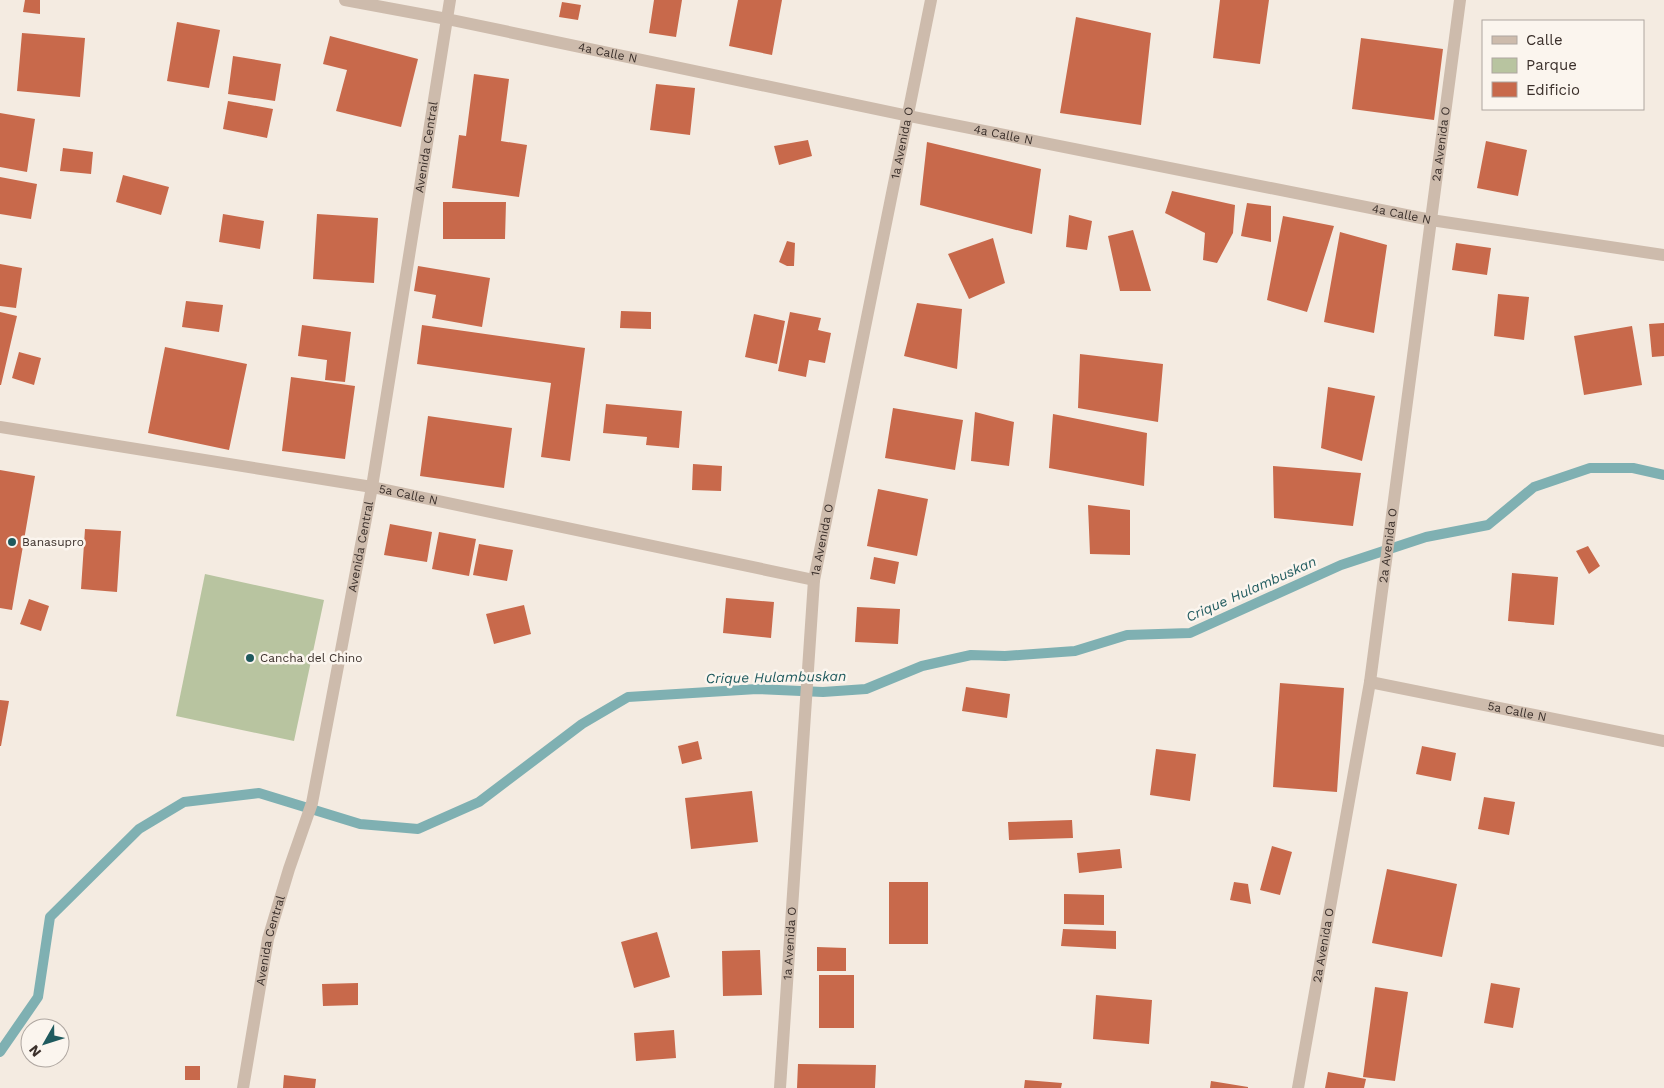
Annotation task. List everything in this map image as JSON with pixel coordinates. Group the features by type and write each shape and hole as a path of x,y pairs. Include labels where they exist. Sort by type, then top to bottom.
{"street":[{"name":"4a Calle N","path":"345,0 447,19 909,116 1431,220 1664,255"},
{"name":"Avenida Central","path":"243,1088 268,939 289,869 312,803 372,487 450,0"},
{"name":"1a Avenida O","path":"780,1088 814,580 931,0"},
{"name":"2a Avenida O","path":"1298,1088 1370,682 1460,0"},
{"name":"5a Calle N","path":"0,427 372,487 814,580"},
{"name":"5a Calle N","path":"1370,682 1664,741"}],"green space":[{"name":"Cancha del Chino","path":"205,574 324,600 294,741 176,716"}],"building":[{"path":"25,0 40,0 40,14 23,12"},
{"path":"654,0 682,0 676,37 649,33"},
{"path":"738,0 782,0 772,55 729,46"},
{"path":"1220,0 1269,0 1260,64 1213,58"},
{"path":"562,2 581,5 578,20 559,17"},
{"path":"1076,17 1151,33 1141,125 1060,113"},
{"path":"177,22 220,30 209,88 167,81"},
{"path":"22,33 85,38 80,97 17,91"},
{"path":"330,36 418,59 401,127 336,111 347,70 323,64"},
{"path":"1361,38 1443,49 1434,120 1352,109"},
{"path":"233,56 281,64 275,101 228,94"},
{"path":"474,74 509,79 501,141 527,145 519,197 452,188 459,135 466,136"},
{"path":"656,84 695,88 690,135 650,130"},
{"path":"228,101 273,109 267,138 223,129"},
{"path":"0,113 35,119 27,172 0,167"},
{"path":"808,140 812,156 779,165 774,146"},
{"path":"1486,141 1527,150 1518,196 1477,188"},
{"path":"927,142 1041,169 1032,234 920,205"},
{"path":"63,148 93,152 91,174 60,171"},
{"path":"123,175 169,187 161,215 116,202"},
{"path":"0,177 37,184 31,219 0,214"},
{"path":"1172,191 1235,205 1233,233 1217,263 1203,260 1205,233 1165,213"},
{"path":"443,202 506,202 505,239 443,239"},
{"path":"1247,203 1271,206 1271,242 1241,236"},
{"path":"223,214 264,221 260,249 219,242"},
{"path":"317,214 378,218 374,283 313,279"},
{"path":"1069,215 1092,221 1087,250 1066,247"},
{"path":"1283,216 1334,226 1307,312 1267,300"},
{"path":"1133,230 1151,291 1120,291 1108,236"},
{"path":"1340,232 1387,245 1374,333 1324,322"},
{"path":"993,238 1005,283 969,299 948,254"},
{"path":"787,241 795,243 794,266 787,266 779,262"},
{"path":"1456,243 1491,248 1487,275 1452,270"},
{"path":"0,264 22,268 16,308 0,306"},
{"path":"418,266 490,278 482,327 432,318 436,295 414,291"},
{"path":"1498,294 1529,297 1524,340 1494,336"},
{"path":"186,301 223,305 219,332 182,327"},
{"path":"917,303 962,309 957,369 904,356"},
{"path":"621,311 651,312 651,329 620,328"},
{"path":"0,312 17,316 1,385 0,385"},
{"path":"790,312 821,318 818,330 831,333 825,363 809,360 806,377 778,371"},
{"path":"754,314 785,321 777,364 745,357"},
{"path":"1664,323 1664,356 1652,357 1649,324"},
{"path":"302,325 351,332 345,382 325,380 327,360 298,356"},
{"path":"422,325 585,348 570,461 541,457 551,383 417,364"},
{"path":"1632,326 1642,385 1584,395 1574,336"},
{"path":"165,347 247,364 229,450 148,433"},
{"path":"19,352 41,358 34,385 12,378"},
{"path":"1080,354 1163,364 1158,422 1078,408"},
{"path":"291,377 355,386 345,459 282,451"},
{"path":"1328,387 1375,396 1362,461 1321,448"},
{"path":"606,404 682,411 679,448 646,445 647,437 603,433"},
{"path":"893,408 963,420 955,470 885,458"},
{"path":"975,412 1014,422 1009,466 971,461"},
{"path":"1053,414 1147,433 1144,486 1049,468"},
{"path":"428,416 512,428 504,488 420,476"},
{"path":"693,464 722,466 721,491 692,490"},
{"path":"1273,466 1361,473 1353,526 1274,518"},
{"name":"Banasupro","path":"0,470 35,476 12,610 0,608"},
{"path":"878,489 928,499 917,556 867,546"},
{"path":"1088,505 1130,510 1130,555 1090,554"},
{"path":"390,524 432,532 427,562 384,555"},
{"path":"85,529 121,531 117,592 81,589"},
{"path":"439,532 476,539 469,576 432,569"},
{"path":"479,544 513,550 507,581 473,575"},
{"path":"1588,546 1600,566 1589,574 1576,551"},
{"path":"874,557 899,562 895,584 870,579"},
{"path":"1512,573 1558,577 1554,625 1508,621"},
{"path":"726,598 774,602 771,638 723,633"},
{"path":"29,599 49,606 41,631 20,624"},
{"path":"524,605 531,634 494,644 486,614"},
{"path":"857,607 900,609 898,644 855,642"},
{"path":"1280,683 1344,688 1337,792 1273,787"},
{"path":"966,687 1010,694 1007,718 962,711"},
{"path":"0,700 9,701 1,746 0,746"},
{"path":"698,741 702,759 682,764 678,746"},
{"path":"1422,746 1456,753 1451,781 1416,774"},
{"path":"1156,749 1196,754 1190,801 1150,795"},
{"path":"752,791 758,842 691,849 685,798"},
{"path":"1484,797 1515,802 1509,835 1478,829"},
{"path":"1072,820 1073,838 1009,840 1008,822"},
{"path":"1272,846 1292,852 1280,895 1260,890"},
{"path":"1120,849 1122,868 1079,873 1077,853"},
{"path":"1387,869 1457,884 1442,957 1372,943"},
{"path":"889,882 928,882 928,944 889,944"},
{"path":"1234,882 1248,884 1251,904 1230,900"},
{"path":"1064,894 1104,895 1104,925 1064,924"},
{"path":"1063,929 1116,931 1116,949 1061,946"},
{"path":"657,932 670,977 634,988 621,942"},
{"path":"817,947 846,948 846,971 817,971"},
{"path":"760,950 762,995 723,996 722,951"},
{"path":"819,975 854,975 854,1028 819,1028"},
{"path":"358,983 358,1005 323,1006 322,984"},
{"path":"1491,983 1520,988 1513,1028 1484,1023"},
{"path":"1375,987 1408,992 1395,1081 1363,1077"},
{"path":"1096,995 1152,1000 1149,1044 1093,1039"},
{"path":"674,1030 676,1058 636,1061 634,1033"},
{"path":"798,1064 876,1065 875,1088 797,1088"},
{"path":"185,1066 200,1066 200,1080 185,1080"},
{"path":"1328,1072 1366,1079 1364,1088 1325,1088"},
{"path":"284,1075 316,1079 315,1088 283,1088"},
{"path":"1025,1080 1062,1083 1061,1088 1024,1088"},
{"path":"1211,1081 1248,1087 1248,1088 1210,1088"}],"waterway":[{"name":"Crique Hulambuskan","path":"0,1052 38,997 50,917 139,829 184,802 259,793 360,824 418,829 479,802 582,724 628,697 757,689 823,692 866,689 922,666 971,655 1005,656 1075,651 1127,635 1190,633 1341,565 1426,537 1488,525 1534,487 1590,468 1633,468 1664,475"}],"place":[{"name":"Banasupro","path":"12,542"},
{"name":"Cancha del Chino","path":"250,658"}]}
